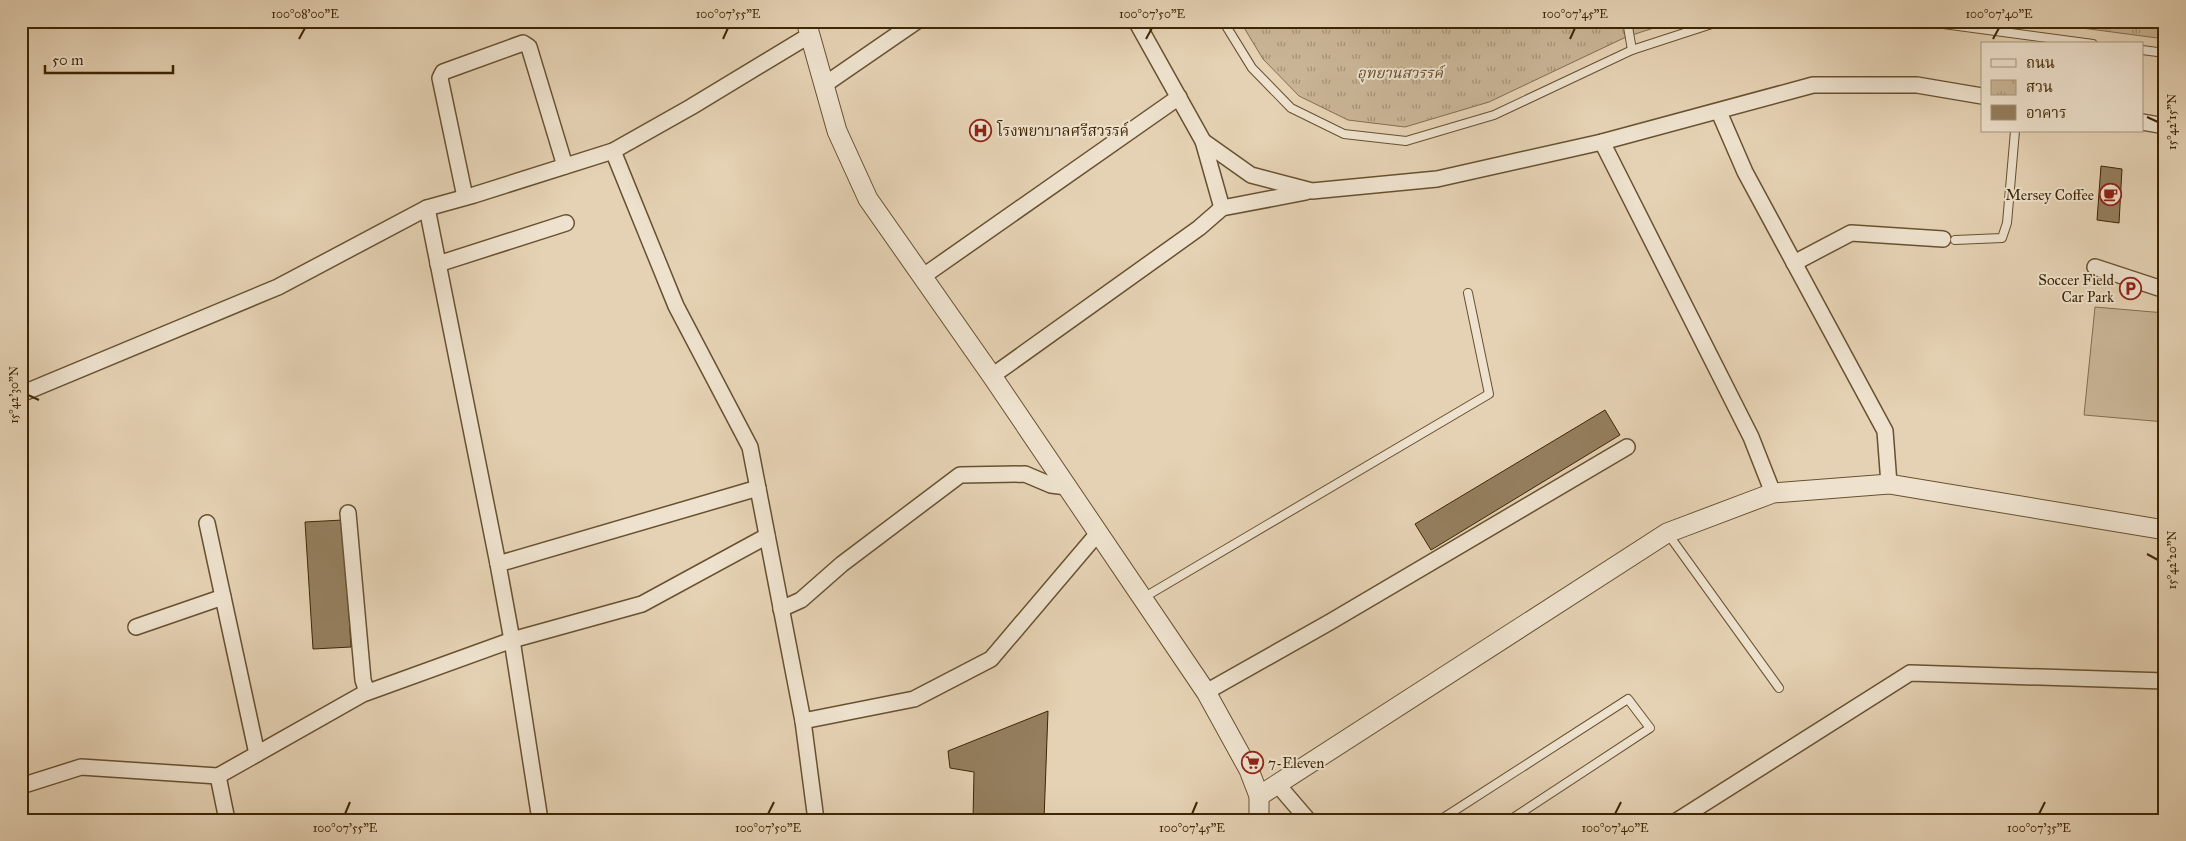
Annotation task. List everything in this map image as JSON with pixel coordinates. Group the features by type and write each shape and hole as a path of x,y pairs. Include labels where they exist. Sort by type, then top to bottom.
{"street":[{"path":"824,86 917,21"},
{"path":"1143,24 1179,98 1204,141 1222,208"},
{"path":"21,394 278,288 427,208 466,198 613,151 691,107 808,28 837,131 868,198 992,376 1206,692 1250,770 1259,796 1259,820"},
{"path":"466,198 441,75 443,72 523,44 529,47 565,166"},
{"path":"992,376 1199,228 1222,208 1312,191 1437,179 1602,142 1813,86 1917,85 1981,96"},
{"path":"922,277 1179,98"},
{"path":"1719,112 1746,172 1885,431 1889,484"},
{"path":"2144,122 2165,126"},
{"path":"1204,141 1250,176 1312,191"},
{"path":"1602,142 1751,438 1773,494"},
{"path":"613,151 676,306 750,447 803,722 816,820"},
{"path":"427,208 498,564 512,640 540,820"},
{"path":"438,264 566,223"},
{"path":"1794,263 1851,233 1949,240"},
{"path":"2095,267 2165,290"},
{"path":"1206,692 1330,622 1627,448"},
{"path":"781,609 801,600 842,564 960,475 1027,474 1052,486 1067,487"},
{"path":"1259,796 1667,533 1773,494 1889,484 2165,530"},
{"path":"498,564 758,488"},
{"path":"348,513 363,680 367,692"},
{"path":"207,524 257,754"},
{"path":"803,722 914,699 991,659 1098,533"},
{"path":"21,786 81,766 218,776 367,692 512,640 642,604 767,536"},
{"path":"136,627 223,597"},
{"path":"1678,820 1910,673 2165,681"},
{"path":"218,776 227,820"},
{"path":"1278,785 1308,820"}],"lane":[{"path":"1223,21 1252,68 1291,108 1344,134 1406,141 1494,116 1632,50 1720,21"},
{"path":"1627,21 1632,50"},
{"path":"1921,21 2078,42"},
{"path":"2144,50 2165,53"},
{"path":"1949,240 2002,238 2007,223 2015,132"},
{"path":"1142,598 1489,394 1468,293"},
{"path":"1667,533 1779,688"},
{"path":"1440,820 1628,699 1650,728 1510,820"}],"green space":[{"name":"อุทยานสวรรค์","path":"1240,21 1675,21 1626,37 1489,102 1405,127 1348,120 1299,96 1263,59"},
{"path":"2029,21 2165,21 2165,39"},
{"path":"2095,307 2165,313 2165,422 2084,415"}],"building":[{"name":"Mersey Coffee","path":"2101,166 2122,169 2119,223 2097,220"},
{"path":"1605,410 1620,435 1431,550 1415,524"},
{"path":"343,520 351,647 313,649 305,522"},
{"path":"1048,711 1044,820 973,820 974,772 950,768 948,751"}],"place":[{"name":"โรงพยาบาลศรีสวรรค์","path":"981,131"},
{"name":"Mersey Coffee","path":"2110,195"},
{"name":"Soccer Field Car Park","path":"2130,289"},
{"name":"7-Eleven","path":"1252,763"}]}
